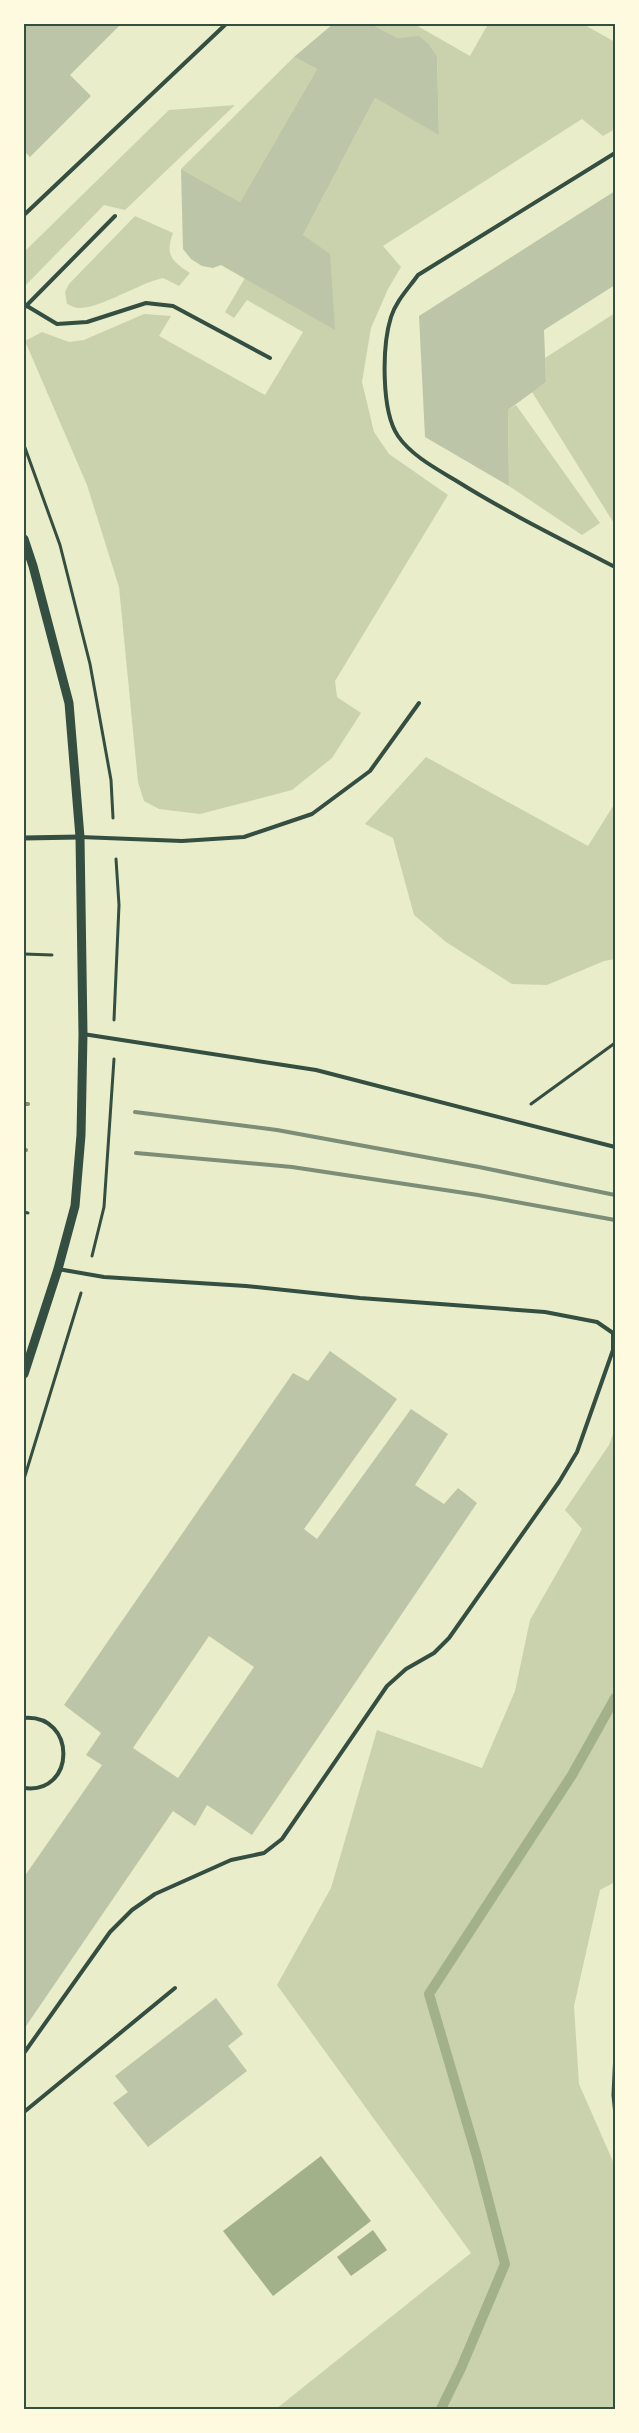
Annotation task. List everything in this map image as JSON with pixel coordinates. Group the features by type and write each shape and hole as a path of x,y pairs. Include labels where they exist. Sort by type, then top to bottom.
{"street":[{"path":"24,539 33,566 69,703 80,837 83,1034 81,1135 75,1206 58,1269 24,1374"},
{"path":"24,838 80,837"}],"lane":[{"path":"24,215 226,24"},
{"path":"615,153 418,276 399,300 391,318 384,368 388,418 399,437 424,461 488,501 615,567"},
{"path":"115,216 25,307 57,324 87,322 146,304 173,306 270,358"},
{"path":"80,837 182,841 244,837 312,814 370,771 419,704"},
{"path":"83,1034 316,1070 615,1147"},
{"path":"24,2053 110,1932 132,1910 155,1894 231,1860 264,1854 282,1839 387,1686 406,1668 434,1653 450,1638 559,1482 577,1452 613,1350 613,1333 597,1322 545,1312 88,1274 58,1269"},
{"path":"24,1718 38,1719 51,1726 59,1736 64,1750 63,1762 59,1772 50,1781 31,1789 24,1788"},
{"path":"24,2112 175,1988"}],"path":[{"path":"24,954 52,955"},
{"path":"509,1120 615,1043"},
{"path":"24,1479 88,1274 104,1207 114,1057"},
{"path":"615,2053 612,2095 615,2115"}],"shaded area":[{"path":"371,24 414,24 470,56 488,24 583,24 615,42 615,129 603,136 582,119 383,246 401,267 388,289 371,328 362,382 374,432 389,454 448,495 335,681 337,697 361,713 332,758 292,790 200,814 159,809 144,801 138,782 119,587 87,485 25,341 42,332 69,342 84,340 144,314 171,316 159,336 265,395 303,332 247,300 234,318 225,312 245,278 303,235 375,98 439,134 437,56 429,44 419,37 398,38"},
{"path":"294,57 317,69 240,202 181,169"},
{"path":"235,105 125,210 104,205 24,287 24,252 169,110"},
{"path":"135,216 173,233 170,246 171,256 178,265 190,273 179,286 163,278 87,307 77,308 67,304 65,292 69,284"},
{"path":"615,313 615,525 532,392 546,382 545,358"},
{"path":"516,405 600,523 582,535 509,486 508,410"},
{"path":"426,757 588,846 615,803 615,959 604,961 547,985 512,984 446,942 414,915 393,838 365,824"},
{"path":"615,1429 615,1882 600,1890 574,2006 579,2084 615,2166 615,2409 276,2409 471,2253 277,1985 331,1888 377,1730 482,1768 515,1691 530,1620 582,1529 565,1510 609,1445"},
{"path":"321,2156 371,2221 273,2296 223,2231"},
{"path":"373,2230 387,2250 351,2276 337,2257"}],"building":[{"path":"24,24 121,24 70,75 91,96 30,157 24,151"},
{"path":"333,24 371,24 398,38 419,36 429,44 437,56 439,135 375,98 303,235 330,254 335,330 221,265 213,268 202,266 191,259 183,249 181,169 240,202 317,69 294,57"},
{"path":"615,191 615,285 544,330 546,382 508,410 509,486 425,437 419,316"},
{"path":"330,1351 397,1399 304,1529 317,1539 411,1409 448,1434 415,1485 444,1504 458,1488 477,1503 252,1835 207,1805 195,1826 173,1811 24,2029 24,1877 102,1765 86,1755 101,1733 64,1705 293,1373 308,1381","holes":["209,1636 254,1667 178,1778 133,1748"]},
{"path":"216,1998 243,2034 228,2046 247,2071 148,2147 113,2103 128,2092 115,2076"}],"waterway":[{"path":"441,2409 461,2368 505,2264 477,2157 429,1994 572,1775 615,1698"}],"railway":[{"path":"135,1112 277,1130 479,1167 615,1195"},
{"path":"136,1153 292,1167 478,1195 615,1220"}]}
